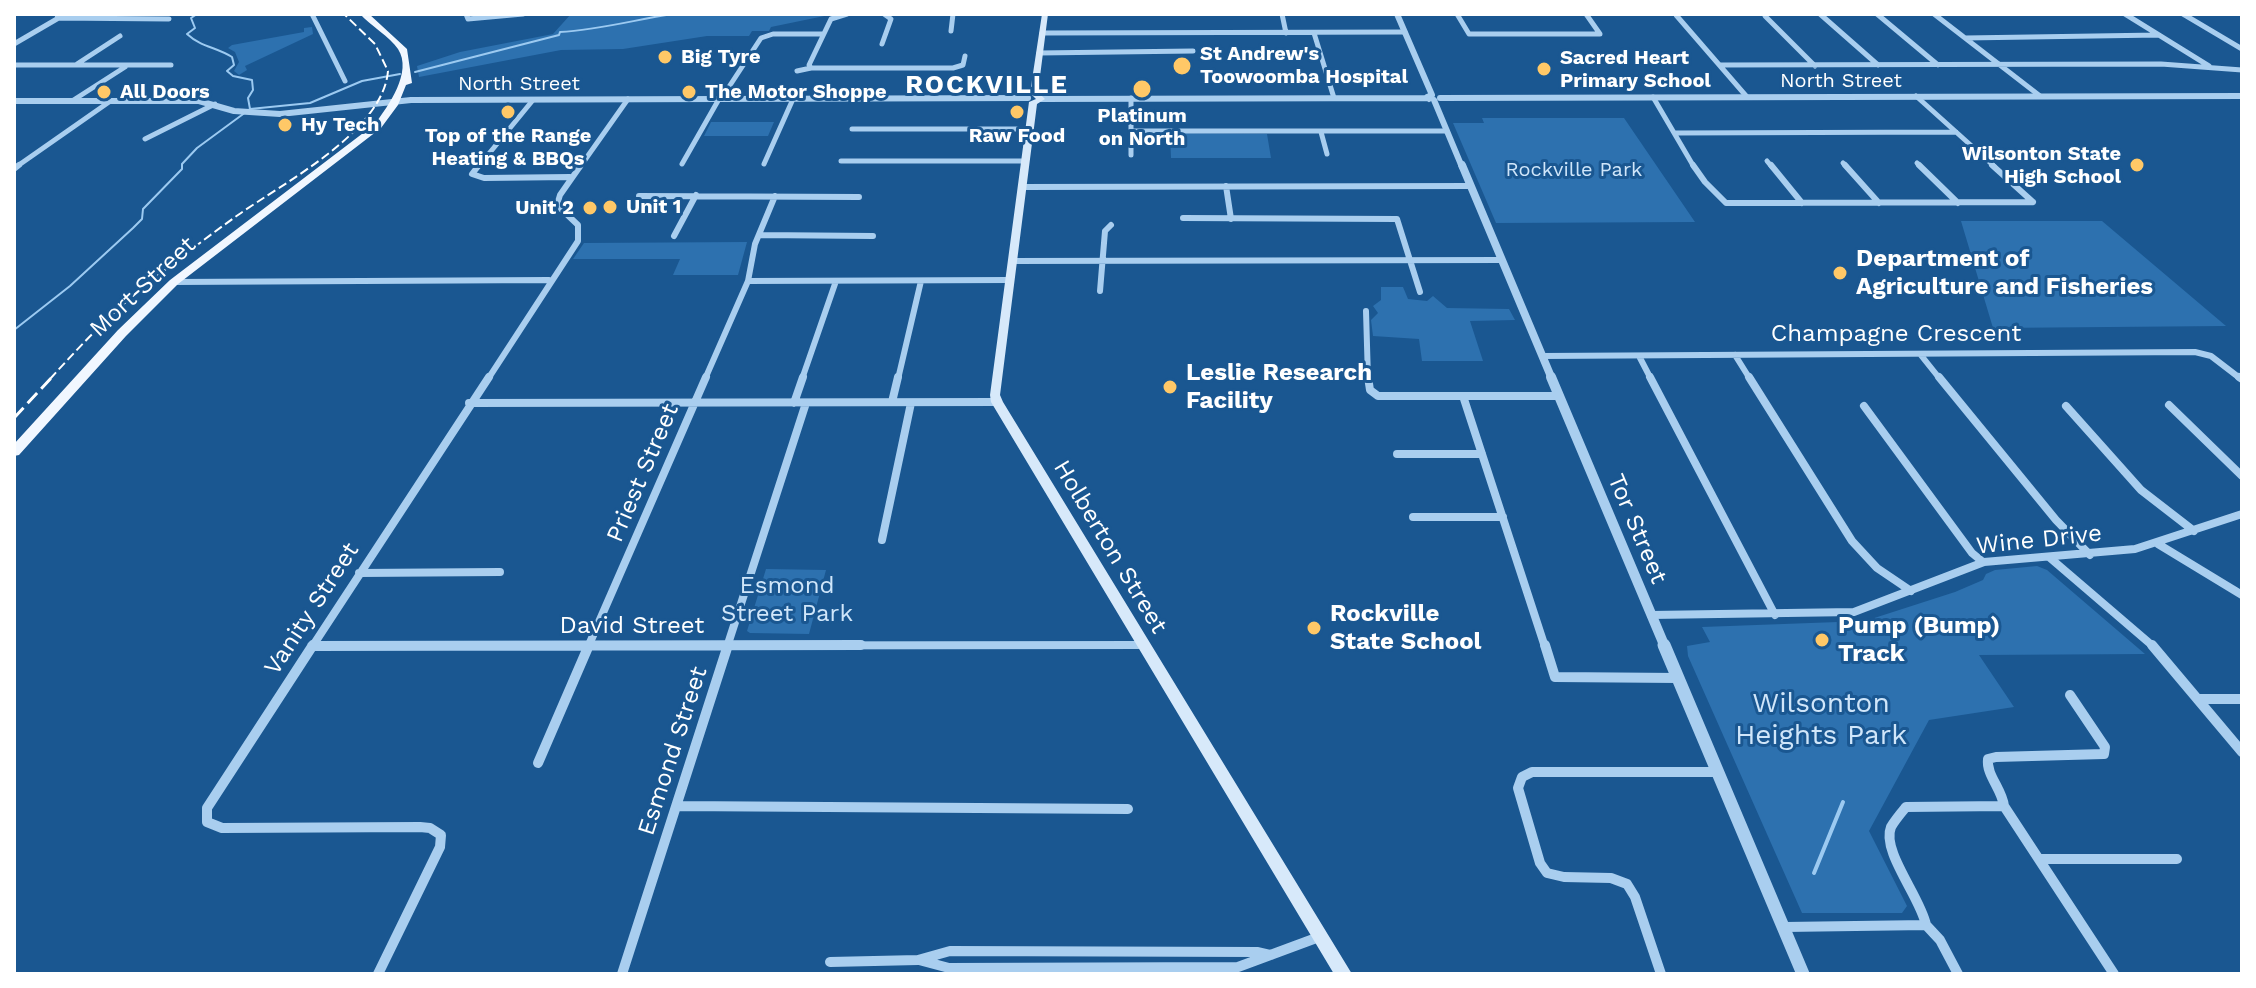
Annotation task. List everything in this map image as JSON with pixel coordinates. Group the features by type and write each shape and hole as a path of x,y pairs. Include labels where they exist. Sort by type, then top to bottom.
{"main road":[{"name":"Mort Street","path":"14,452 122,333 174,282 372,132 399,100 407,72 403,49 364,14"},
{"path":"997,402 995,395 1009,280 1045,14"},
{"name":"Holberton Street","path":"997,402 1343,974"}],"street":[{"path":"14,44 64,14"},
{"path":"312,14 345,81"},
{"path":"466,14 468,19 477,20 523,14"},
{"path":"811,68 809,65 831,19 847,14"},
{"path":"882,44 891,19 884,14"},
{"path":"951,31 953,14"},
{"path":"1282,14 1286,33"},
{"name":"Tor Street","path":"1397,14 1803,974"},
{"path":"1457,14 1469,34 1600,34 1586,14"},
{"path":"1676,14 1747,97"},
{"path":"1820,14 1878,65"},
{"path":"1877,14 1938,65"},
{"path":"1934,14 2040,96"},
{"path":"2125,14 2214,69"},
{"path":"2183,14 2242,49"},
{"path":"1757,15 1768,15 1815,66"},
{"path":"57,18 169,19"},
{"path":"1042,33 1405,32"},
{"path":"1314,33 1334,98"},
{"path":"682,164 720,99 765,36 823,34"},
{"path":"1965,38 2159,35"},
{"path":"76,65 120,36"},
{"path":"1039,53 1193,51"},
{"path":"797,71 811,68 953,68 963,65 965,56"},
{"path":"1721,65 2161,64 2200,61"},
{"path":"2161,64 2242,70"},
{"path":"14,65 171,65"},
{"path":"72,101 127,65"},
{"path":"1653,97 1684,150 1726,203 2033,202 1916,96"},
{"name":"North Street","path":"14,101 199,101 239,111 287,113 399,100 2242,96"},
{"path":"1131,98 1131,155"},
{"name":"Vanity Street","path":"378,974 440,847 441,835 430,828 420,827 222,828 207,822 207,808 581,232 579,223 557,205 570,177 628,99"},
{"path":"764,164 793,99"},
{"path":"533,100 472,174 484,178 570,177"},
{"path":"14,169 109,102"},
{"path":"145,139 215,104"},
{"path":"852,129 1030,129"},
{"path":"1132,131 1447,131"},
{"path":"1321,132 1327,154"},
{"path":"1675,133 1956,132"},
{"path":"841,161 1026,161"},
{"path":"1767,161 1802,203"},
{"path":"1843,163 1879,203"},
{"path":"1917,163 1958,203"},
{"path":"1226,186 1231,219"},
{"path":"1022,187 1470,186"},
{"path":"674,236 696,195"},
{"path":"639,196 859,197"},
{"name":"Priest Street","path":"538,763 748,281 759,235 775,196"},
{"path":"1183,218 1397,219 1420,292"},
{"path":"1100,291 1105,231 1111,225"},
{"path":"759,235 873,236"},
{"path":"1012,261 1501,260"},
{"path":"174,282 549,280"},
{"path":"748,281 1009,280"},
{"path":"794,403 836,281"},
{"path":"892,402 921,281"},
{"path":"1366,311 1370,390 1378,396 1559,396"},
{"name":"Champagne Crescent","path":"1542,356 2195,352 2211,356 2242,379"},
{"path":"1920,354 2056,520 2090,555"},
{"path":"1735,355 1852,541 1877,568 1911,591"},
{"path":"1639,356 1775,615"},
{"path":"1463,396 1555,677 1678,678"},
{"path":"469,403 997,402"},
{"name":"Esmond Street","path":"622,974 806,403"},
{"path":"882,540 911,403"},
{"path":"2169,405 2242,476"},
{"path":"1864,406 1972,553 1983,562"},
{"path":"2066,406 2153,501 2174,520 2194,531"},
{"path":"1397,454 1482,454"},
{"name":"Wine Drive","path":"1651,615 1854,612 1882,606 1946,573 1983,562 2090,555 2158,544 2242,514"},
{"path":"1413,517 1503,517"},
{"path":"2158,544 2242,595"},
{"path":"2048,557 2157,650 2242,752"},
{"path":"359,573 500,572"},
{"name":"David Street","path":"312,646 1144,645"},
{"path":"2070,695 2105,747 2104,754 1988,759 1987,767 2002,792 2004,806 2114,974"},
{"path":"2200,699 2242,699"},
{"path":"1661,974 1635,897 1627,884 1611,878 1564,877 1547,873 1540,863 1518,788 1522,777 1532,772 1718,772"},
{"path":"677,806 1128,809"},
{"path":"1958,974 1940,940 1926,925 1923,910 1888,844 1897,818 1906,807 2004,806"},
{"path":"2041,859 2177,859"},
{"path":"1785,927 1926,925"},
{"path":"830,962 918,960 949,968 1238,967 1260,962 1319,937"}],"green space":[{"path":"571,14 834,14 771,27 769,31 752,31 749,36 707,36 623,49 561,50 419,77 417,66 460,52 553,34"},
{"path":"312,27 313,34 245,66 247,70 239,75 234,71 239,62 235,52 228,48 232,45 304,32 304,28"},
{"name":"Rockville Park","path":"1482,118 1624,118 1695,222 1496,223 1453,123 1484,123"},
{"path":"711,122 774,122 768,136 704,136"},
{"path":"1170,133 1267,134 1271,158 1171,158"},
{"path":"1961,221 2102,221 2226,326 1993,328"},
{"path":"747,242 738,275 673,275 680,259 573,259 584,243"},
{"path":"1381,287 1403,287 1408,299 1427,301 1433,296 1447,308 1509,309 1515,320 1470,321 1483,361 1422,361 1419,339 1373,336 1371,320 1378,313 1373,306 1381,300"},
{"name":"Wilsonton Heights Park","path":"2037,566 2047,570 2145,654 1979,655 2014,707 1929,720 1869,831 1907,906 1902,913 1802,913 1688,656 1687,646 1710,642 1702,627 1865,621 1955,592 1983,580 1986,574 1995,570"},
{"name":"Esmond Street Park","path":"766,569 826,570 809,634 747,631"}],"waterway":[{"path":"197,14 191,18 195,28 187,34 232,57 234,65 227,71 233,76 252,80 253,90 248,98 250,109"},
{"path":"415,72 559,35 560,32 672,14"},
{"path":"250,109 310,103 362,81 400,74"},
{"path":"14,330 70,286 133,228 142,219 143,209 182,169 182,164 197,148 250,109"},
{"path":"1814,873 1843,802"}],"railway":[{"path":"50,379 133,296 226,223 328,154 369,115 382,93 388,71 375,44 344,14"},
{"path":"14,418 52,377"}],"place":[{"name":"Big Tyre","path":"665,57"},
{"name":"St Andrew's Toowoomba Hospital","path":"1182,66"},
{"name":"Sacred Heart Primary School","path":"1544,69"},
{"name":"Platinum on North","path":"1142,89"},
{"name":"All Doors","path":"104,92"},
{"name":"The Motor Shoppe","path":"689,92"},
{"name":"Top of the Range Heating & BBQs","path":"508,112"},
{"name":"Raw Food","path":"1017,112"},
{"name":"Hy Tech","path":"285,125"},
{"name":"Wilsonton State High School","path":"2137,165"},
{"name":"Unit 1","path":"610,207"},
{"name":"Unit 2","path":"590,208"},
{"name":"Department of Agriculture and Fisheries","path":"1840,273"},
{"name":"Leslie Research Facility","path":"1170,387"},
{"name":"Rockville State School","path":"1314,628"},
{"name":"Pump (Bump) Track","path":"1822,640"}],"district":[{"name":"ROCKVILLE","path":"987,85"}]}
